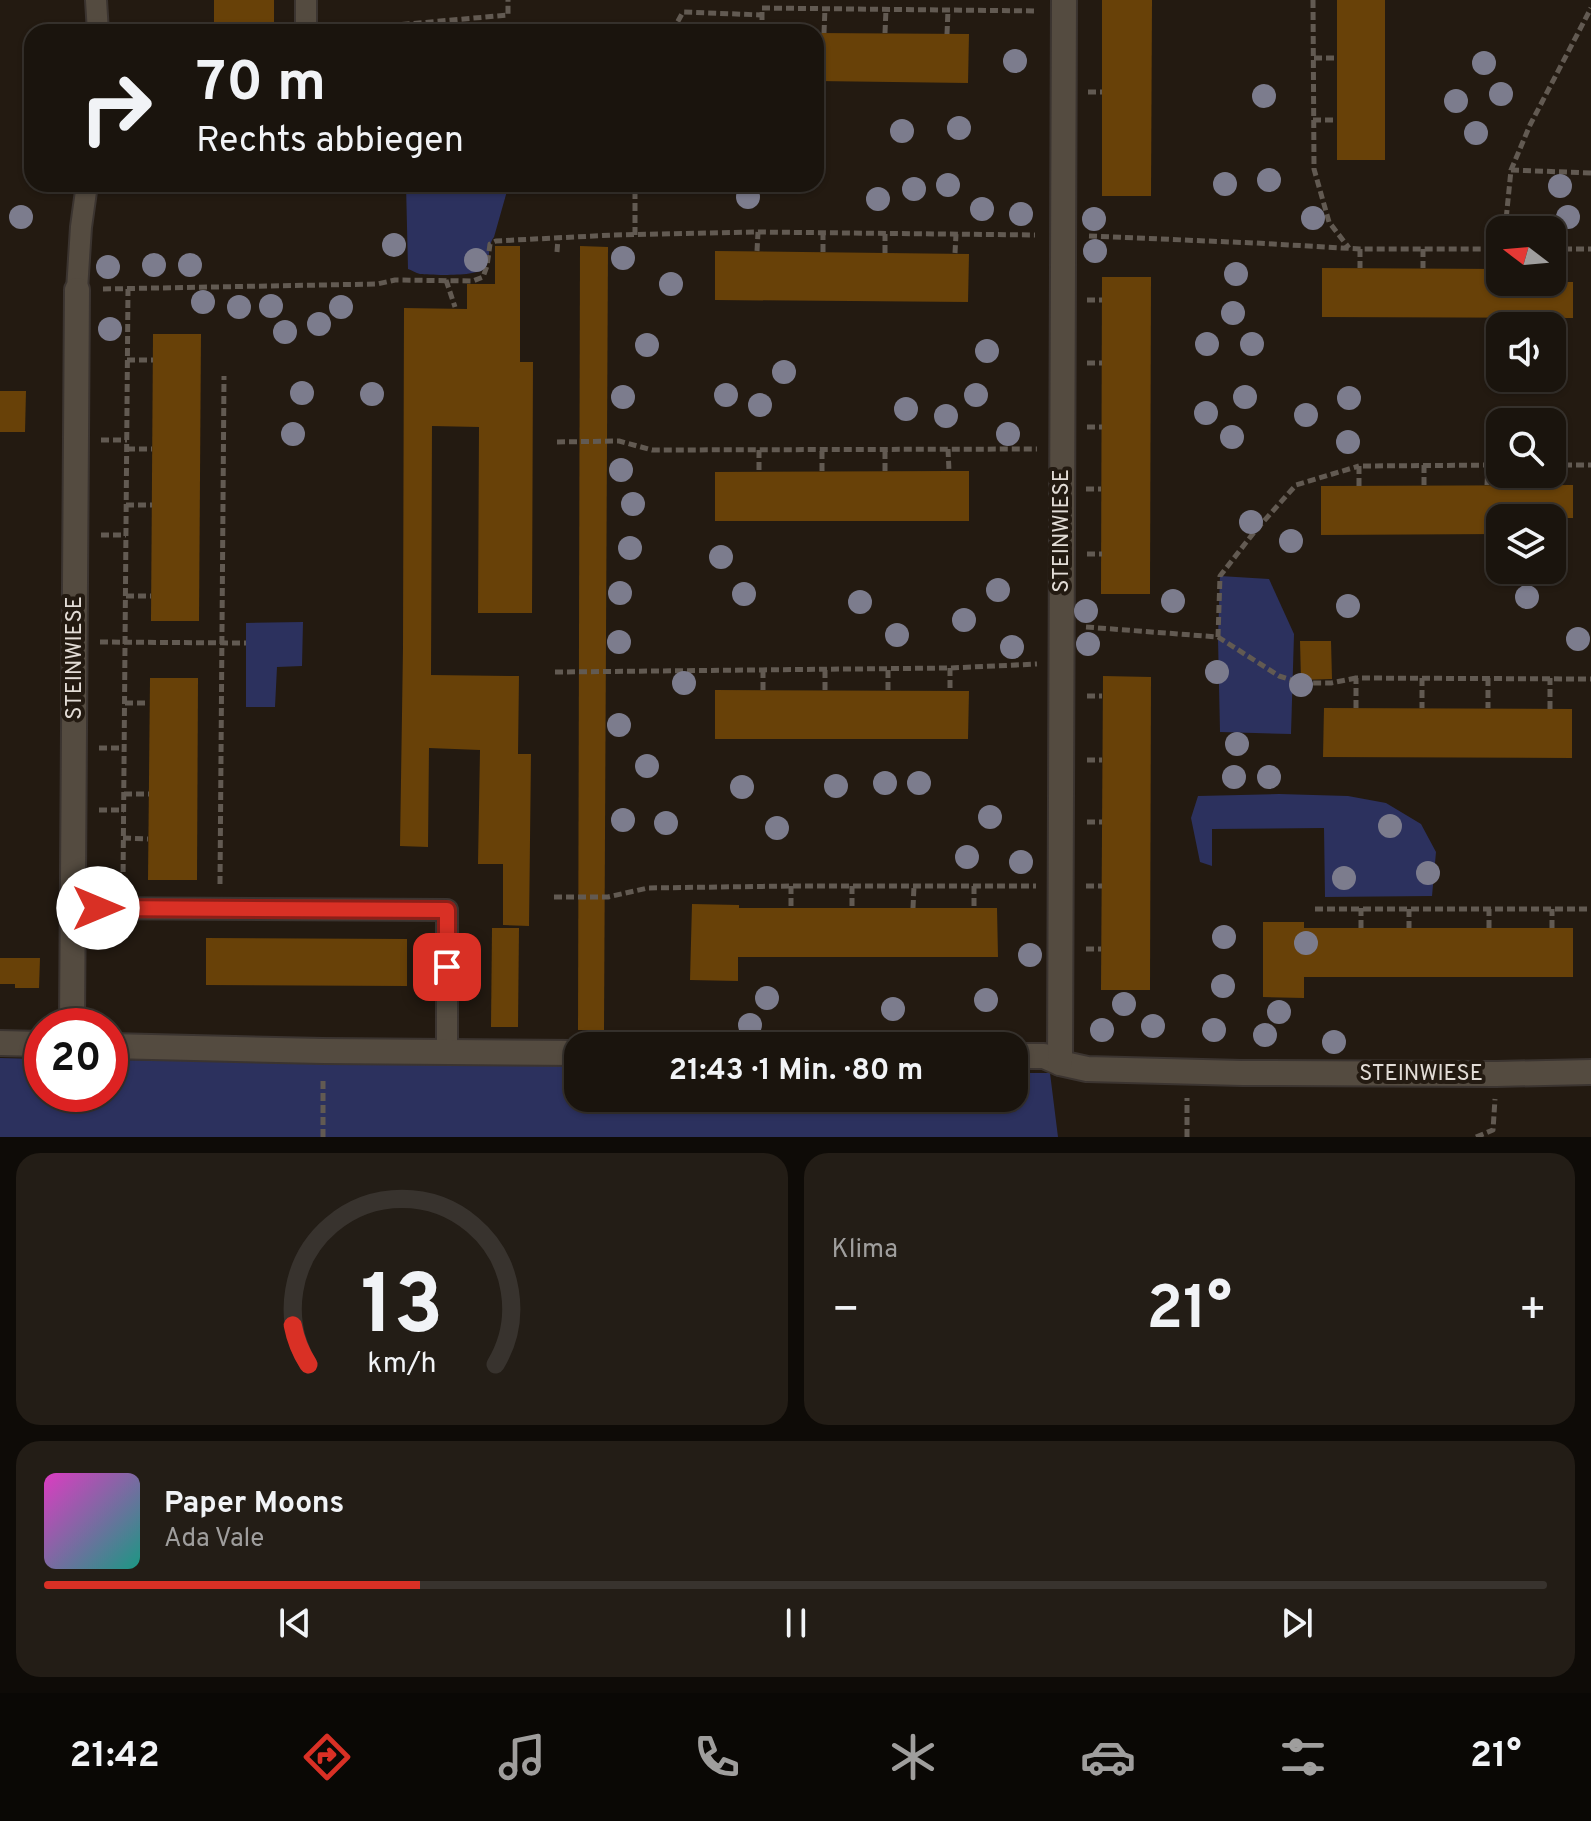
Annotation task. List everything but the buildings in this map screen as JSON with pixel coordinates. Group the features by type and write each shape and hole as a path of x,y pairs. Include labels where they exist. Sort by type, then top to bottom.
{"street":[{"name":"STEINWIESE","path":"1060,1063 1064,6"},
{"name":"STEINWIESE","path":"72,1008 77,290"},
{"path":"0,1043 24,1044"},
{"path":"128,1046 564,1053"},
{"name":"STEINWIESE","path":"1028,1056 1044,1056 1087,1069 1187,1072 1591,1072"}],"lane":[{"path":"96,0 98,24"},
{"path":"306,0 306,24"},
{"path":"77,290 86,192"},
{"path":"73,908 447,910 447,1052"}],"path":[{"path":"407,24 508,15 508,0"},
{"path":"1313,0 1314,169 1329,222 1349,249"},
{"path":"762,24 762,8 948,10 1064,6"},
{"path":"824,33 825,8"},
{"path":"1506,216 1511,170 1530,125 1591,8"},
{"path":"885,33 886,9"},
{"path":"947,34 948,10"},
{"path":"676,24 683,12 762,15"},
{"path":"1314,58 1337,58"},
{"path":"1313,120 1337,120"},
{"path":"1511,170 1591,173"},
{"path":"635,192 635,235"},
{"path":"77,290 377,284 395,280 473,281 483,277 490,244 496,241 635,235 758,232 1064,235 1349,249 1486,249"},
{"path":"757,251 758,232"},
{"path":"823,233 823,252"},
{"path":"885,234 885,253"},
{"path":"955,253 956,234"},
{"path":"557,252 558,238"},
{"path":"1360,249 1360,268"},
{"path":"1423,249 1423,268"},
{"path":"1566,249 1591,249"},
{"path":"446,280 455,307"},
{"path":"123,908 128,289"},
{"path":"127,360 153,360"},
{"path":"220,909 224,376"},
{"path":"113,440 127,440"},
{"path":"557,442 619,441 652,450 1062,450"},
{"path":"127,449 152,449"},
{"path":"948,449 949,471"},
{"path":"759,450 759,472"},
{"path":"822,450 822,471"},
{"path":"885,450 885,471"},
{"path":"1424,465 1424,486"},
{"path":"1218,637 1220,576 1296,485 1359,466 1486,465"},
{"path":"1566,465 1591,465"},
{"path":"1359,466 1359,486"},
{"path":"126,505 152,505"},
{"path":"113,535 126,535"},
{"path":"126,596 151,596"},
{"path":"1116,630 1218,637 1279,676 1301,683 1331,683 1356,678 1591,679"},
{"path":"75,641 246,643"},
{"path":"555,672 950,668 1062,663"},
{"path":"950,668 950,691"},
{"path":"888,669 888,690"},
{"path":"825,670 825,691"},
{"path":"763,671 763,690"},
{"path":"1356,678 1356,708"},
{"path":"1422,678 1422,708"},
{"path":"1488,678 1488,708"},
{"path":"1550,678 1550,709"},
{"path":"125,703 149,703"},
{"path":"112,748 125,748"},
{"path":"124,794 149,794"},
{"path":"112,810 124,810"},
{"path":"123,838 148,839"},
{"path":"554,897 608,897 648,888 1060,885"},
{"path":"791,886 791,908"},
{"path":"852,886 852,908"},
{"path":"913,908 914,886"},
{"path":"974,886 974,908"},
{"path":"1361,908 1361,928"},
{"path":"1315,909 1591,909"},
{"path":"1409,909 1409,928"},
{"path":"1489,909 1489,928"},
{"path":"1552,909 1552,928"},
{"path":"323,1051 323,1137"},
{"path":"1187,1072 1187,1137"},
{"path":"1476,1137 1493,1130 1496,1074"}],"shaded area":[{"path":"507,22 523,23 523,24 484,24"},
{"path":"406,192 507,192 485,268 473,273 444,275 420,274 408,269"},
{"path":"1220,576 1269,579 1294,634 1291,734 1220,732"},
{"path":"303,622 302,666 277,667 275,707 246,707 246,623"},
{"path":"1198,796 1348,796 1386,803 1421,824 1436,852 1432,896 1325,897 1324,828 1212,829 1212,866 1200,862 1191,818"},
{"path":"0,1058 24,1059 24,1112 128,1112 128,1060 564,1066 564,1112 1028,1112 1028,1073 1050,1073 1058,1137 0,1137"}],"route":[{"path":"98,908 447,910 447,967"}]}
